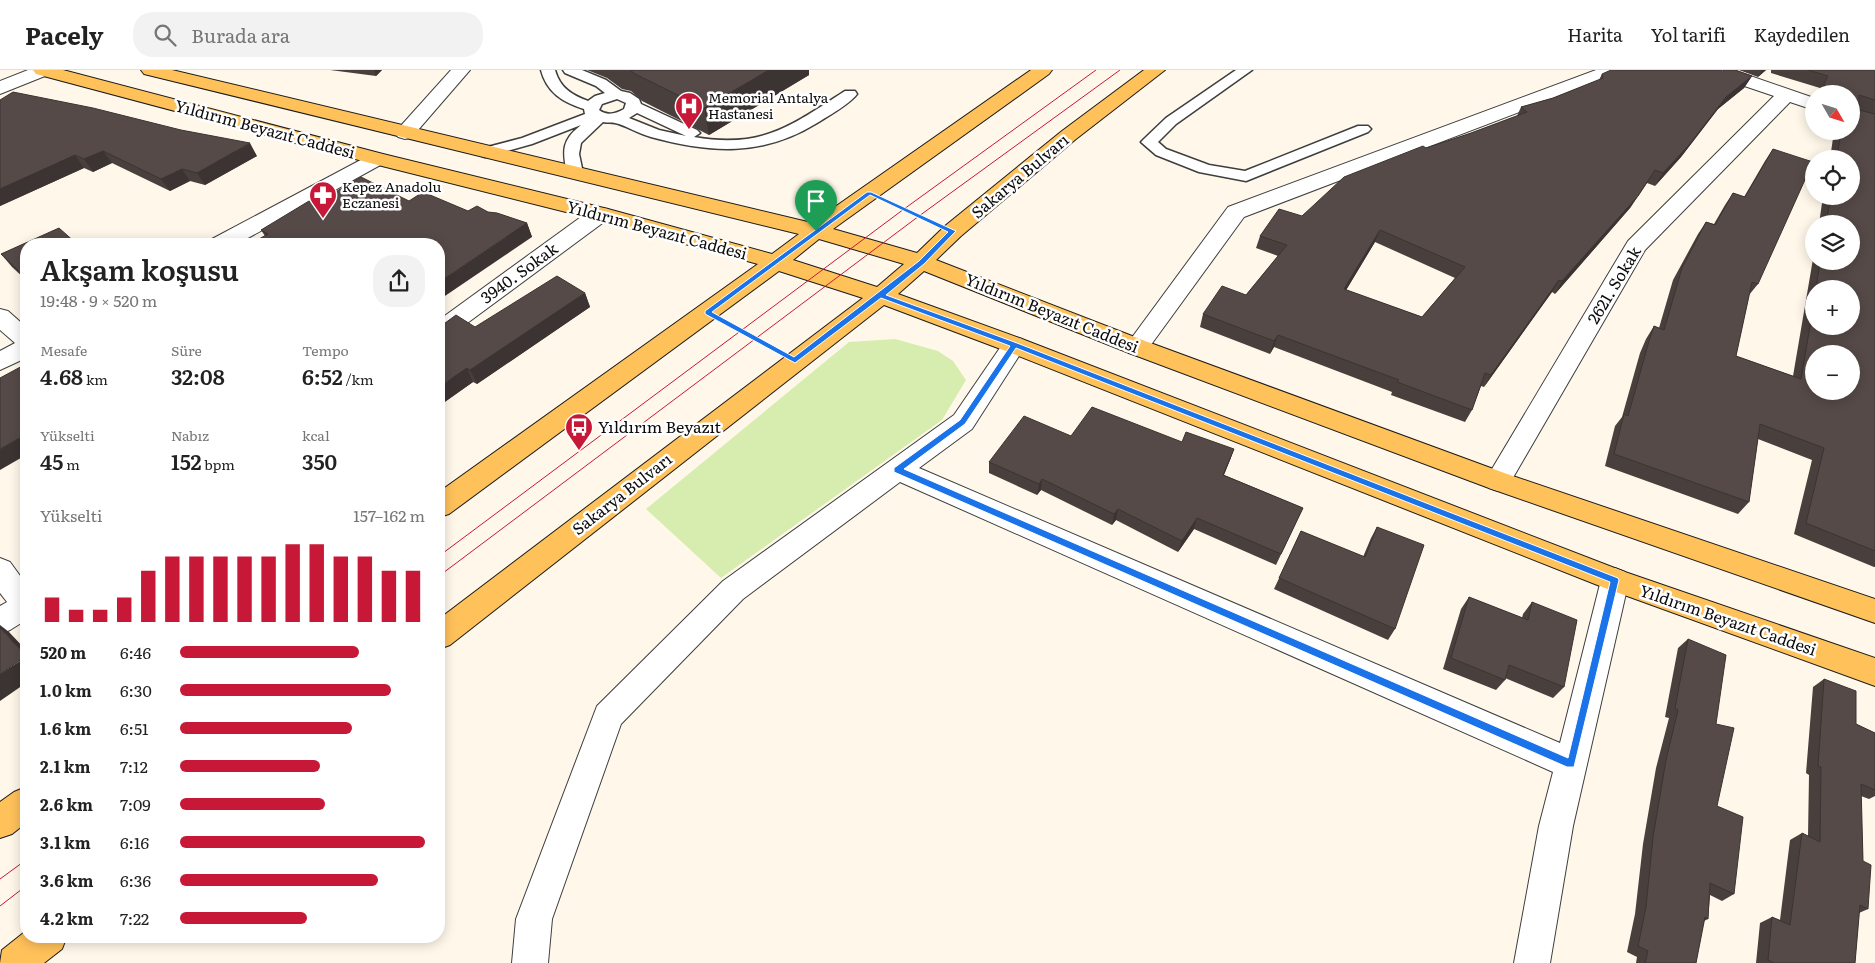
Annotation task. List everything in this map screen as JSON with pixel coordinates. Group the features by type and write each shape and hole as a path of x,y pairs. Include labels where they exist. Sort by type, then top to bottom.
{"main road":[{"name":"Yıldırım Beyazıt Caddesi","path":"43,70 377,159 600,214 776,262 880,296 1014,345 1614,580 1875,672"},
{"path":"445,502 816,231 1043,70"},
{"name":"Sakarya Bulvarı","path":"445,631 880,296 921,262 953,231 1069,135 1156,70"},
{"name":"Yıldırım Beyazıt Caddesi","path":"163,71 405,133 816,231 921,262 1137,347 1498,481 1875,611"},
{"path":"0,822 20,807"},
{"path":"15,963 40,943"}],"street":[{"path":"0,88 43,70"},
{"path":"405,133 460,70"},
{"path":"1137,347 1236,212 1613,70"},
{"path":"1715,70 1805,101"},
{"name":"2621. Sokak","path":"1498,481 1636,246 1786,95"},
{"path":"231,238 377,159"},
{"name":"3940. Sokak","path":"445,328 600,214"},
{"path":"0,317 20,335"},
{"path":"530,963 534,918 608,716 733,590 962,422 1014,345"},
{"path":"0,362 20,351"},
{"path":"897,470 1571,764"},
{"path":"0,570 20,598"},
{"path":"1532,963 1556,826 1614,580"},
{"path":"0,621 20,609"}],"lane":[{"path":"548,70 559,92 596,113 617,118 633,126 714,145 754,142 781,136 850,94"},
{"path":"570,70 601,83 714,145"},
{"path":"1245,70 1171,121 1150,142 1161,152 1205,169 1246,176 1364,129"},
{"path":"575,174 569,152 572,143 596,113 600,99 626,98"},
{"path":"617,118 625,115 626,98"},
{"path":"485,152 527,141 596,113"}],"path":[{"path":"869,193 953,231"},
{"path":"707,312 795,361"}],"green space":[{"path":"895,339 938,351 953,361 966,380 942,420 721,578 646,509 849,342"}],"building":[{"path":"630,70 769,70 704,108"},
{"path":"1611,70 1735,70 1752,76 1726,97 1689,145 1663,173 1655,170 1638,196 1562,281 1559,280 1491,375 1485,373 1472,410 1397,382 1399,380 1278,335 1274,341 1203,314 1222,286 1246,295 1287,245 1260,236 1279,209 1302,216 1344,177 1423,146 1426,148 1527,112 1521,107 1553,98 1603,78 1602,74","holes":["1380,230 1465,267 1422,317 1344,289"]},
{"path":"1808,70 1875,70 1875,100 1860,95 1860,85 1824,84 1828,76"},
{"path":"13,92 93,108 181,130 250,143 197,173 182,169 161,179 103,151 84,159 75,155 0,189 0,100"},
{"path":"1860,110 1875,114 1875,551 1806,523 1824,448 1760,424 1749,502 1614,454 1624,414 1628,416 1654,326 1664,330 1682,268 1706,222 1715,225 1733,193 1745,197 1773,149 1805,159 1805,180 1758,284 1752,282 1736,356 1801,379 1805,356 1805,400 1860,400 1860,345 1807,345 1809,335 1860,335 1860,280 1817,280 1819,270 1860,270 1860,215 1828,215 1829,205 1860,205 1860,150 1838,150 1840,140 1860,140"},
{"path":"361,177 409,201 423,192 468,211 477,206 488,212 527,223 445,278 445,238 261,238 268,234 261,230 309,201 315,204"},
{"path":"59,228 70,238 37,238"},
{"path":"20,245 20,272 1,254"},
{"path":"557,276 585,293 470,370 467,368 445,383 445,323 456,315 475,327"},
{"path":"20,367 20,437 0,449 0,378"},
{"path":"1092,407 1182,442 1186,432 1234,449 1223,475 1303,508 1281,554 1197,518 1182,541 1118,509 1114,514 1042,479 1039,484 989,462 1024,416 1071,436"},
{"path":"1377,527 1424,545 1395,629 1279,578 1301,531 1365,557"},
{"path":"1469,597 1528,620 1532,602 1577,620 1564,687 1509,665 1505,680 1451,658"},
{"path":"0,628 20,650 20,660 0,674"},
{"path":"1688,639 1726,655 1716,724 1734,728 1717,806 1743,817 1734,894 1710,883 1708,919 1705,917 1696,963 1645,963 1648,951 1638,946 1646,907 1653,837 1666,760 1678,710 1675,708"},
{"path":"1824,679 1856,691 1856,724 1875,733 1875,790 1861,784 1863,861 1871,865 1868,909 1860,905 1855,963 1774,963 1768,960 1772,917 1790,925 1802,833 1820,842 1821,767 1818,766"}],"tram line":[{"path":"445,552 904,209 1096,70"},
{"path":"445,572 919,216 1120,70"},
{"path":"0,879 20,864"},
{"path":"0,906 20,891"}],"place":[{"name":"Memorial Antalya Hastanesi","path":"689,130"},
{"name":"Kepez Anadolu Eczanesi","path":"323,219"},
{"name":"Yıldırım Beyazıt","path":"579,451"}],"route":[{"path":"816,231 707,312 795,361 880,296 1014,345 1614,580 1571,764 897,470 962,422 1014,345 947,320 880,296 921,262 953,231 869,193 816,231"}]}
